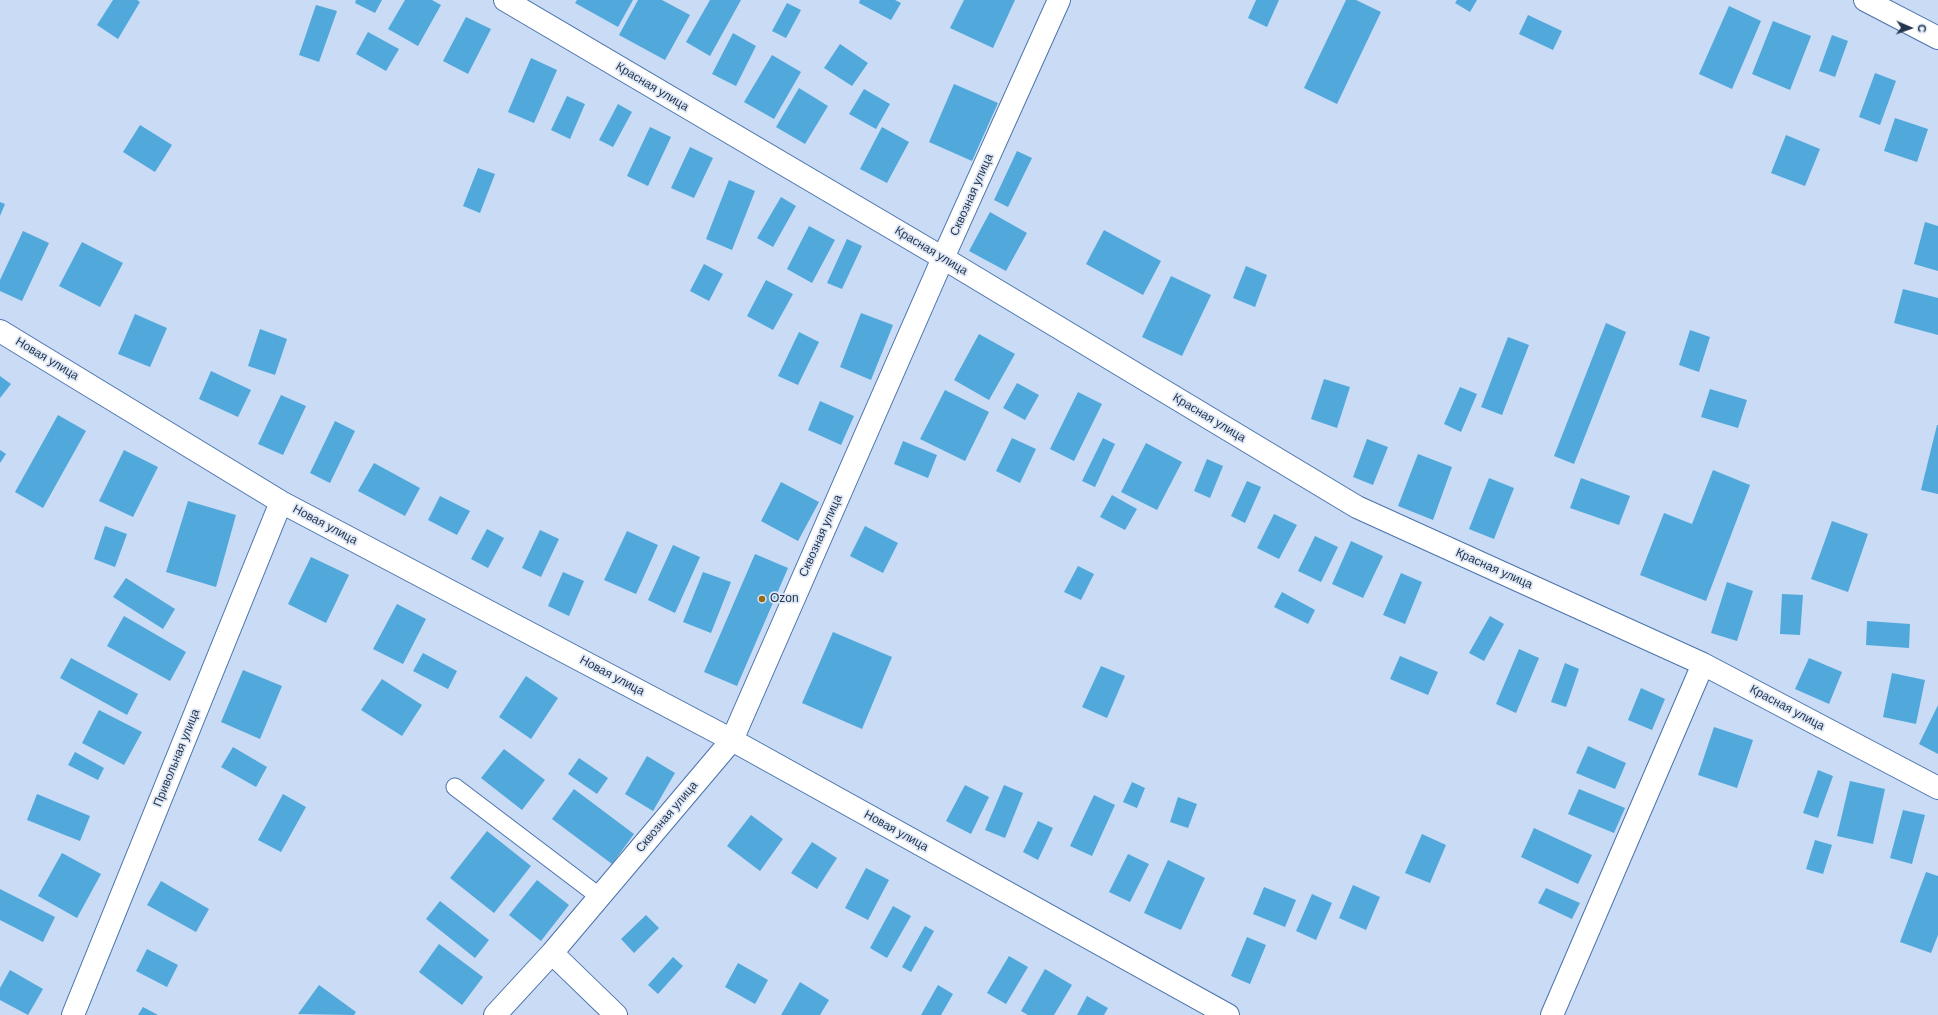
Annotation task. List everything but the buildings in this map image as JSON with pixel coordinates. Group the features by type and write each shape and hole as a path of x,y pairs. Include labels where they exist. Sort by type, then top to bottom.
{"street":[{"name":"Красная улица","path":"505,0 943,258 1357,507 1703,664 1938,788"},
{"name":"Сквозная улица","path":"495,1015 552,953 732,740 943,258 1059,0"},
{"path":"1864,0 1938,38"},
{"name":"Новая улица","path":"0,331 281,502 732,740 1228,1015"},
{"name":"Привольная улица","path":"73,1015 281,502"},
{"path":"1552,1015 1703,664"},
{"path":"552,953 616,1015"}],"lane":[{"path":"455,787 600,897"}],"place":[{"name":"Ozon","path":"762,599"}]}
